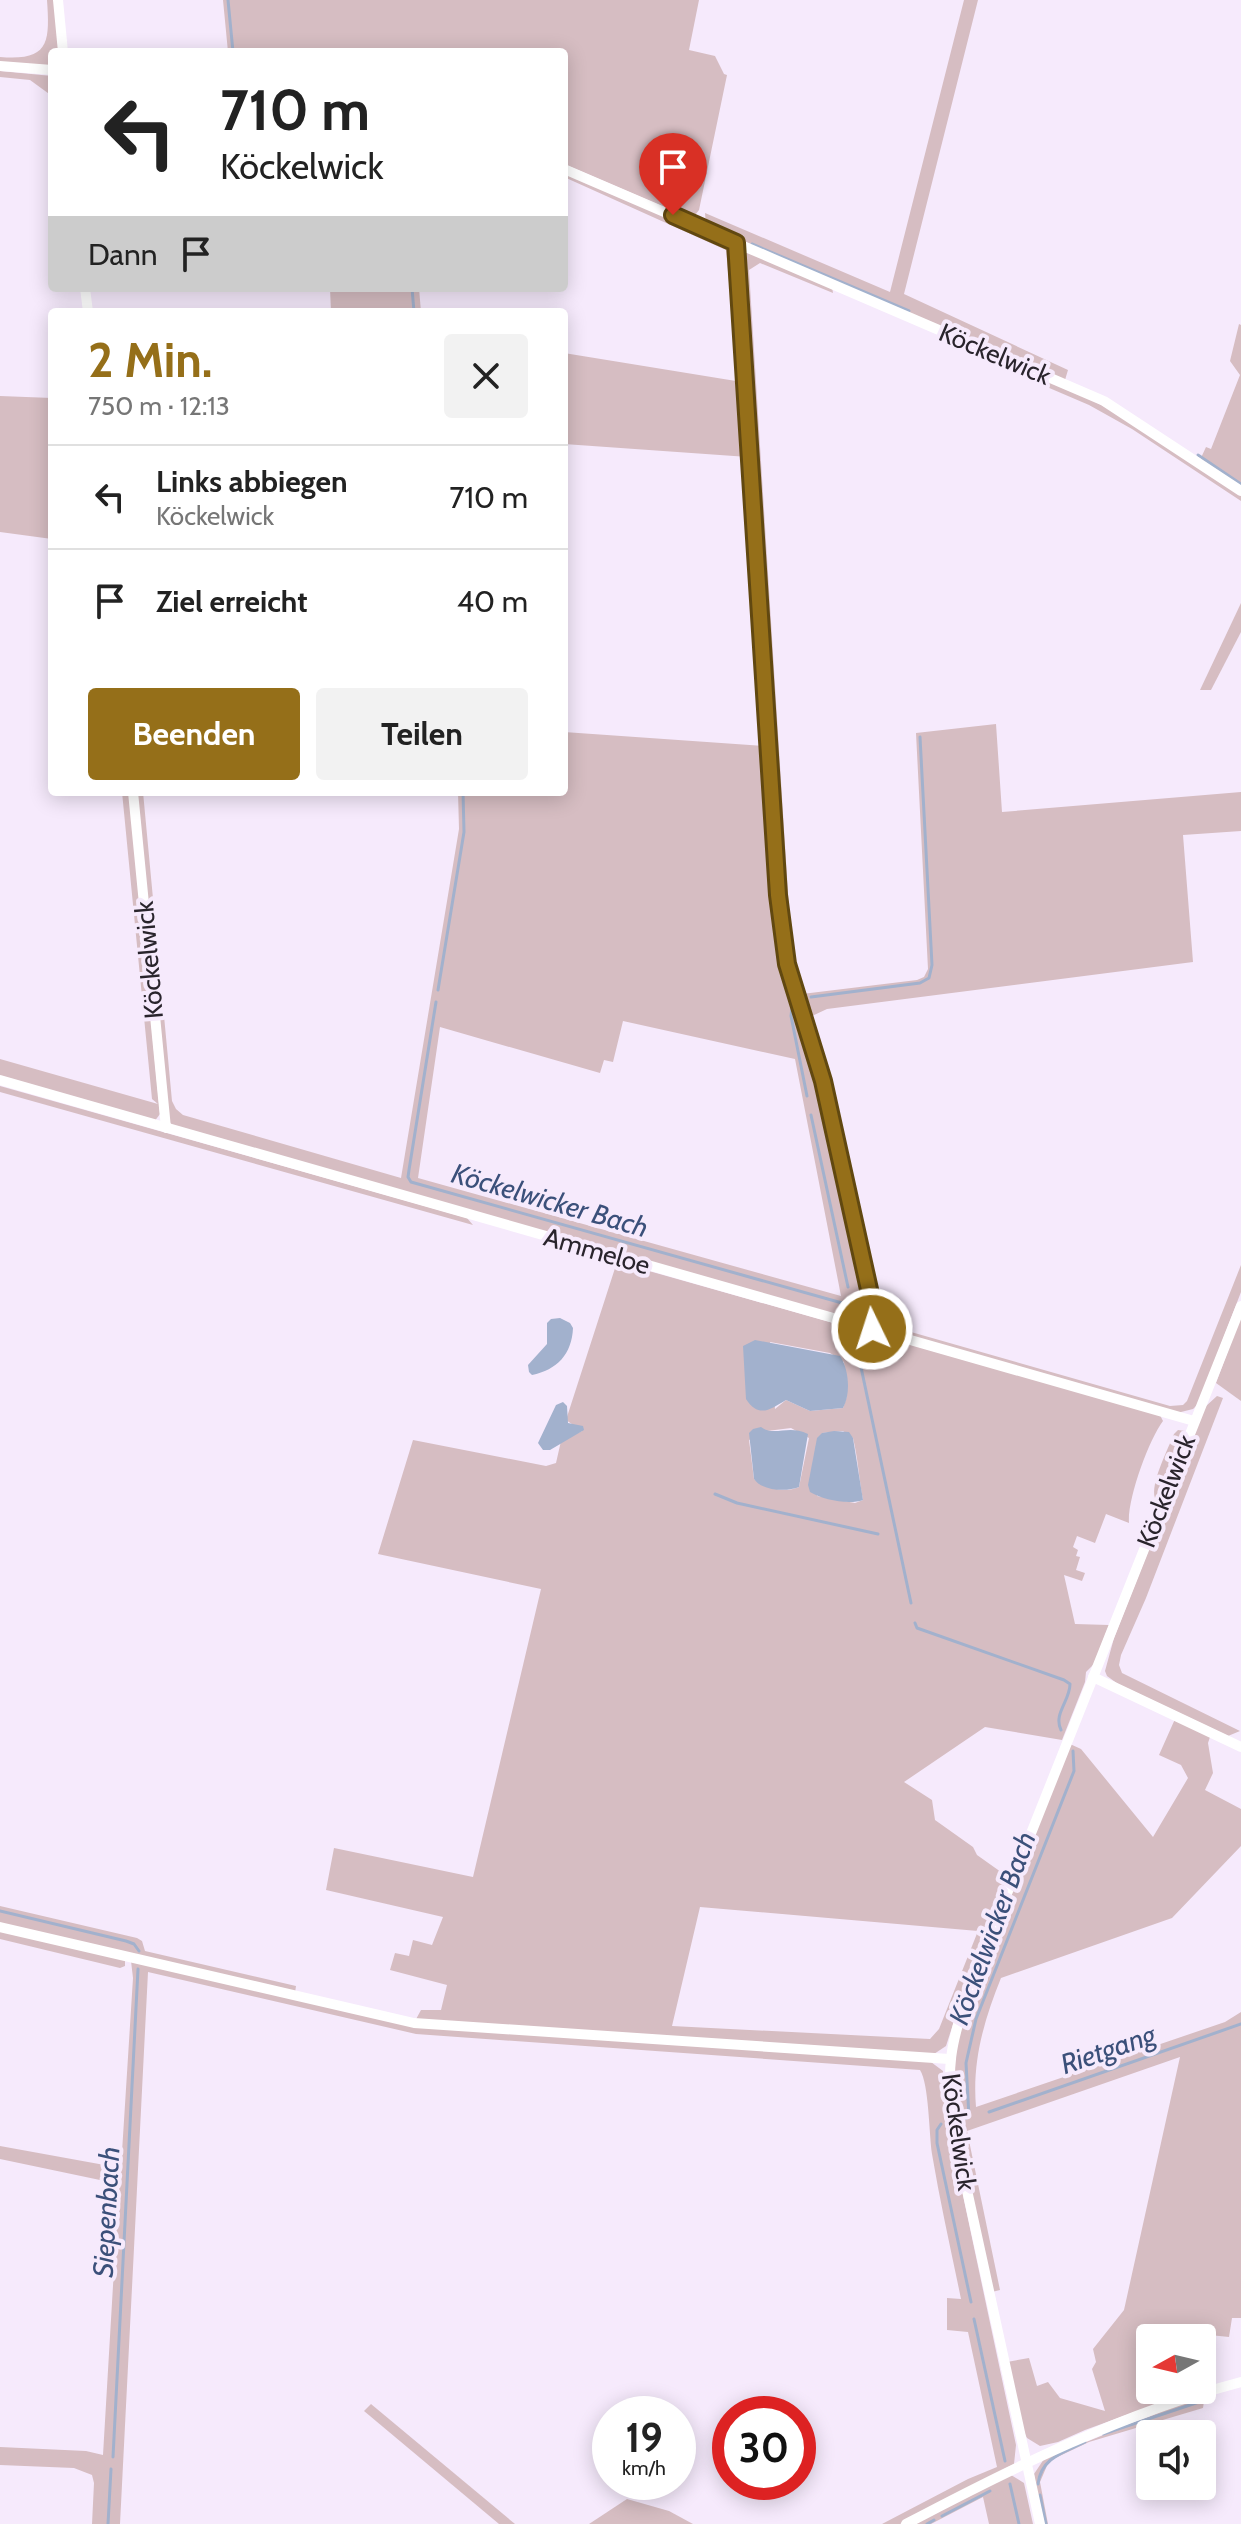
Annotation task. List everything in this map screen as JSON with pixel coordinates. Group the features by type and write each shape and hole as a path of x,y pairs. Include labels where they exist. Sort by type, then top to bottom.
{"street":[{"path":"58,0 63,48"},
{"path":"0,66 48,70"},
{"name":"Köckelwick","path":"568,171 1104,401 1241,491"},
{"path":"736,243 778,895 787,964 823,1081 870,1294 872,1329"},
{"name":"Köckelwick","path":"133,796 166,1128"},
{"name":"Ammeloe","path":"0,1080 1194,1421"},
{"name":"Köckelwick","path":"1040,2524 953,2126 948,2084 949,2059 969,1989 1241,1306"},
{"path":"1093,1677 1241,1747"},
{"path":"0,1927 414,2023 949,2059"},
{"path":"906,2524 1081,2437 1142,2413 1241,2382"}],"shaded area":[{"path":"47,0 55,0 60,48 48,48 48,65 0,65 0,57 28,56 37,52 43,46 48,28"},
{"path":"223,0 699,0 689,50 715,56 727,75 699,210 692,219 568,166 568,48 228,48"},
{"path":"964,0 978,0 904,294 1068,370 1065,380 706,225 705,213 890,292"},
{"path":"0,71 48,76 48,93 30,80 0,77"},
{"path":"568,174 731,246 741,368 737,368 726,250 568,179"},
{"path":"745,253 832,287 833,293 760,263 749,270 791,941 802,994 917,980 924,977 928,969 916,733 996,724 1002,812 1241,792 1241,831 1183,835 1193,962 827,1009 812,1016 832,1090 883,1324 1170,1406 1183,1405 1241,1265 1241,1292 1198,1404 1193,1409 1177,1413 881,1328 879,1323 827,1087 786,946 742,256"},
{"path":"330,292 419,292 421,308 331,308"},
{"path":"1241,325 1241,488 1200,460 1206,447 1211,449 1240,375 1230,361"},
{"path":"967,345 1128,419 1241,495 1241,501 1132,429 1089,405 965,352"},
{"path":"568,354 742,382 748,457 568,444"},
{"path":"0,396 48,398 48,538 0,532"},
{"path":"1241,603 1241,632 1211,690 1200,690"},
{"path":"568,732 764,746 776,911 820,1081 866,1292 866,1311 862,1320 173,1127 169,1121 135,796 143,796 172,1101 176,1109 183,1115 401,1178 459,829 458,796 568,796","holes":["623,1021 795,1059 841,1296 418,1178 440,1027 600,1073 604,1060 613,1062"]},
{"path":"122,796 129,796 160,1114 154,1122 0,1078 0,1059 158,1104 152,1099"},
{"path":"0,1086 467,1218 473,1225 0,1092"},
{"path":"617,1262 1160,1415 1163,1421 1140,1470 1129,1523 1106,1514 1095,1543 1077,1536 1073,1547 1078,1550 1076,1556 1080,1557 1076,1570 1085,1573 1082,1581 1064,1575 1075,1624 1109,1625 1094,1664 1086,1672 1062,1740 985,1727 904,1782 932,1800 935,1820 1008,1877 966,1984 946,2046 934,2054 415,2021 421,2010 441,2010 447,1985 390,1970 395,1953 409,1956 413,1940 432,1945 443,1917 326,1890 334,1848 473,1877 541,1589 378,1554 413,1440 546,1466 556,1463 561,1441 582,1431 566,1420","holes":["770,1342 830,1353 844,1362 847,1396 843,1408 810,1411 786,1400 775,1409","791,1428 809,1438 799,1487 776,1489 754,1479 749,1440 767,1431","843,1431 853,1438 863,1500 855,1503 817,1496 822,1433","700,1907 978,1931 939,2029 930,2039 672,2026"]},
{"path":"1241,1316 1241,1401 1216,1383"},
{"path":"1217,1396 1223,1398 1119,1665 1122,1673 1240,1731 1228,1736 1118,1684 1105,1671 1114,1638 1205,1407"},
{"path":"1178,1430 1185,1431 1185,1435 1161,1498 1155,1498 1157,1476"},
{"path":"1175,1719 1210,1737 1208,1743 1213,1773 1205,1790 1241,1809 1241,1846 1172,1918 1001,1978 981,2041 976,2073 976,2107 1225,2022 1241,2012 1241,2318 1232,2318 1229,2337 1216,2336 1216,2324 1136,2324 1136,2404 1157,2404 1040,2446 1027,2438 1022,2428 1007,2362 1029,2358 1037,2386 1048,2382 1060,2398 1105,2411 1092,2369 1096,2362 1093,2349 1124,2310 1180,2057 967,2131 1000,2290 992,2292 956,2119 952,2074 961,2022 1070,1744 1081,1749 1153,1837 1188,1778 1181,1765 1159,1755"},
{"path":"0,1906 137,1938 142,1941 145,1951 296,1986 295,1993 0,1924"},
{"path":"0,1930 125,1959 125,1966 120,1968 0,1939"},
{"path":"131,1961 407,2024 931,2062 943,2071 948,2125 1016,2445 1014,2464 900,2524 882,2524 997,2467 968,2332 947,2330 947,2298 961,2299 935,2172 927,2097 920,2070 416,2034 148,1972 120,2524 92,2524 92,2475 74,2468 0,2465 0,2447 86,2451 103,2455 119,2184 0,2159 0,2146 121,2168 133,1978"},
{"path":"371,2404 515,2524 499,2524 364,2411"},
{"path":"1180,2404 1204,2404 1203,2408 1163,2420 1141,2420"},
{"path":"1136,2422 1136,2428 1089,2442 1049,2461 1040,2482 1048,2524 1042,2524 1034,2474 1044,2459"},
{"path":"1011,2475 1024,2483 1033,2524 989,2524 983,2497 931,2524 914,2524"},
{"path":"625,2500 630,2500 669,2511 693,2524 589,2524"}],"water":[{"path":"560,1318 573,1328 570,1346 556,1365 532,1375 528,1365 547,1344 547,1323"},
{"path":"755,1340 840,1356 848,1382 843,1408 810,1411 786,1400 765,1410 756,1409 746,1399 743,1346"},
{"path":"563,1402 567,1406 568,1423 583,1426 584,1430 550,1450 543,1450 538,1443 556,1405"},
{"path":"761,1427 771,1431 794,1430 808,1434 799,1487 775,1489 763,1486 754,1479 749,1433"},
{"path":"849,1432 853,1438 863,1500 836,1501 810,1492 808,1485 817,1438 822,1433"}],"waterway":[{"name":"Köckelwicker Bach","path":"228,0 233,48"},
{"path":"752,244 909,311"},
{"path":"745,260 765,568"},
{"name":"Köckelwicker Bach","path":"412,292 414,308"},
{"path":"1198,455 1241,484"},
{"path":"765,577 769,643"},
{"path":"770,654 782,840"},
{"path":"811,997 920,983 929,978 932,965 920,737"},
{"name":"Köckelwicker Bach","path":"438,990 464,832 463,796"},
{"path":"783,852 788,929"},
{"name":"Köckelwicker Bach","path":"436,1002 408,1177 411,1182 842,1303 850,1312"},
{"path":"792,1008 807,1096"},
{"path":"811,1115 848,1287"},
{"name":"Köckelwicker Bach","path":"855,1339 911,1603"},
{"path":"715,1494 737,1503 878,1534"},
{"name":"Köckelwicker Bach","path":"915,1623 917,1628 1070,1684 1059,1718 1061,1730"},
{"name":"Köckelwicker Bach","path":"963,2119 969,2117 966,2063 976,2019 1074,1771 1073,1751"},
{"name":"Siepenbach","path":"0,1911 126,1941 134,1944 139,1951"},
{"name":"Siepenbach","path":"113,2457 138,1969"},
{"name":"Rietgang","path":"989,2112 1241,2024"},
{"name":"Köckelwicker Bach","path":"941,2124 937,2130 937,2143 971,2302"},
{"name":"Köckelwicker Bach","path":"974,2319 1005,2461"},
{"path":"1103,2434 1193,2404"},
{"path":"1038,2484 1049,2461 1085,2442"},
{"name":"Siepenbach","path":"108,2524 111,2469"},
{"name":"Köckelwicker Bach","path":"1010,2484 1019,2524"},
{"path":"942,2516 990,2491"},
{"path":"1040,2495 1046,2524"},
{"path":"927,2524 934,2520"}],"route":[{"path":"673,215 736,243 778,895 787,964 823,1081 870,1294 872,1329"}]}
